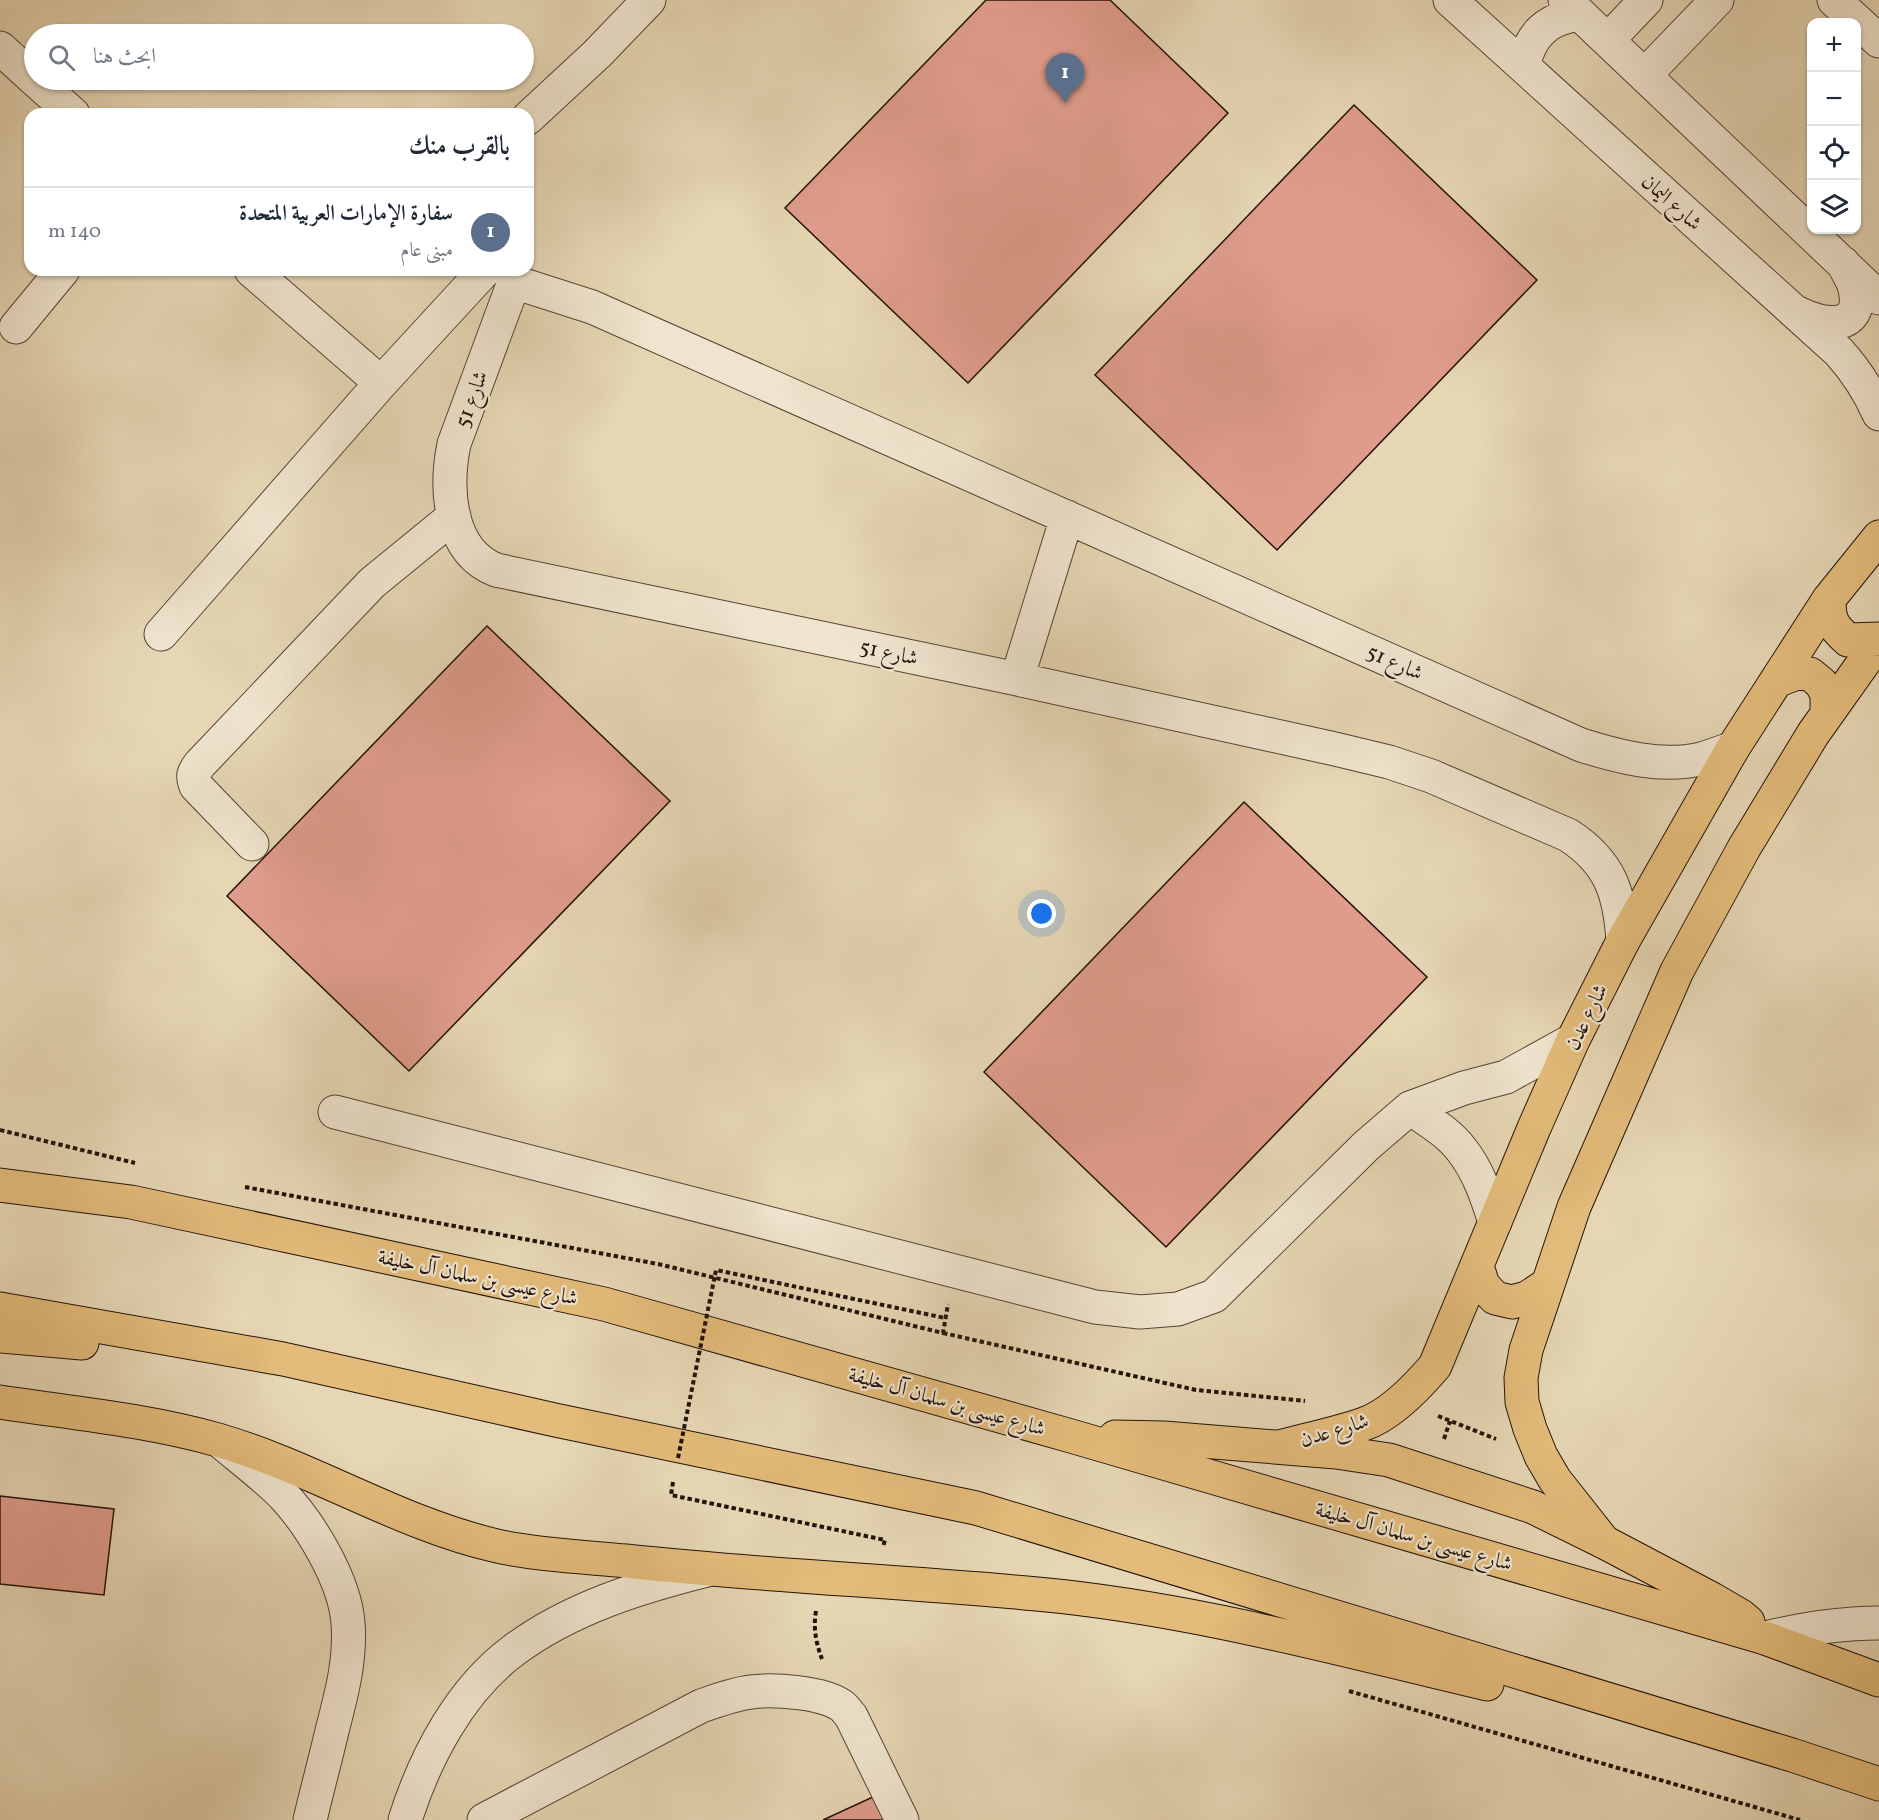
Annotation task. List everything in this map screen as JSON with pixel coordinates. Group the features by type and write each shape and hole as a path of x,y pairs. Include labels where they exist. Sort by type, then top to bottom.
{"main road":[{"name":"شارع عدن","path":"1277,1447 1366,1424 1400,1401 1421,1383 1435,1366 1573,1040 1623,941 1733,748 1829,599 1874,542"},
{"path":"1829,599 1829,617 1836,630 1848,640 1879,640"},
{"path":"1604,1542 1554,1480 1530,1429 1522,1402 1521,1378 1526,1350 1574,1207 1677,971 1744,848 1812,734 1879,640"},
{"path":"1776,681 1797,673 1810,674 1821,683 1827,694 1827,714"},
{"path":"0,1168 131,1202"},
{"name":"شارع عيسى بن سلمان آل خليفة","path":"0,1185 131,1202 604,1304 1071,1436 1765,1638 1879,1680"},
{"path":"1477,1266 1483,1285 1495,1298 1512,1302 1527,1298 1548,1284"},
{"path":"0,1309 283,1359 567,1422 976,1508 1792,1755 1879,1784"},
{"path":"0,1336 283,1359"},
{"path":"0,1402 155,1425 219,1440 427,1524 499,1546 706,1570 1037,1593 1131,1605 1200,1617 1792,1755"},
{"path":"1071,1436 1164,1438 1336,1452 1389,1460 1533,1507 1604,1542 1741,1616 1765,1638"}],"street":[{"path":"534,112 597,54 649,0"},
{"name":"شارع اليمان","path":"1450,0 1839,352 1869,392 1879,414"},
{"path":"1608,40 1646,0"},
{"path":"1644,75 1717,0"},
{"path":"1834,0 1879,41"},
{"path":"1523,66 1532,40 1541,29 1559,19 1572,7 1879,297"},
{"path":"0,48 24,69"},
{"path":"47,90 67,108"},
{"path":"1791,309 1819,322 1834,323 1850,317 1856,295 1842,262"},
{"path":"15,327 58,276"},
{"path":"258,276 381,383"},
{"path":"161,634 381,383 494,276"},
{"name":"شارع 51","path":"496,276 454,444 449,479 454,516 459,532 481,563 496,570 1017,679 1389,762 1431,776 1568,835 1592,854 1608,874 1617,894 1623,941"},
{"name":"شارع 51","path":"502,276 592,307 1581,745 1625,758 1676,762 1701,759 1733,748"},
{"path":"252,844 196,786 193,778 194,771 372,583 454,516"},
{"path":"1874,542 1879,516"},
{"path":"1017,679 1067,517"},
{"path":"335,1112 1095,1307 1140,1312 1178,1309 1214,1296 1366,1146 1410,1108 1464,1088 1506,1077 1573,1040"},
{"path":"1410,1108 1460,1147 1483,1187 1495,1222"},
{"path":"219,1440 268,1480 303,1518 329,1564 348,1621 348,1653 344,1681 310,1820"},
{"path":"405,1820 447,1726 488,1673 513,1650 544,1630 608,1599 706,1570"},
{"path":"1765,1638 1808,1628 1853,1623 1879,1623"},
{"path":"484,1820 701,1706 752,1692 776,1691 810,1694 842,1706 851,1716 902,1820"}],"path":[{"path":"0,1130 144,1166"},
{"path":"236,1185 658,1264 943,1333 1196,1390 1307,1401"},
{"path":"678,1458 716,1270 945,1318 943,1333"},
{"path":"1400,1401 1541,1456"},
{"path":"671,1495 885,1540"},
{"path":"819,1605 816,1614 816,1642 842,1706"},
{"path":"1347,1690 1800,1820"}],"building":[{"path":"986,0 1110,0 1228,113 968,383 785,208"},
{"path":"1354,105 1537,280 1277,550 1095,375"},
{"path":"487,626 670,801 409,1071 227,896"},
{"path":"1244,802 1427,977 1166,1247 984,1072"},
{"path":"0,1496 114,1509 104,1595 0,1584"},
{"path":"875,1796 887,1820 823,1820"}],"place":[{"name":"سفارة الإمارات العربية المتحدة","path":"1065,103"}]}
